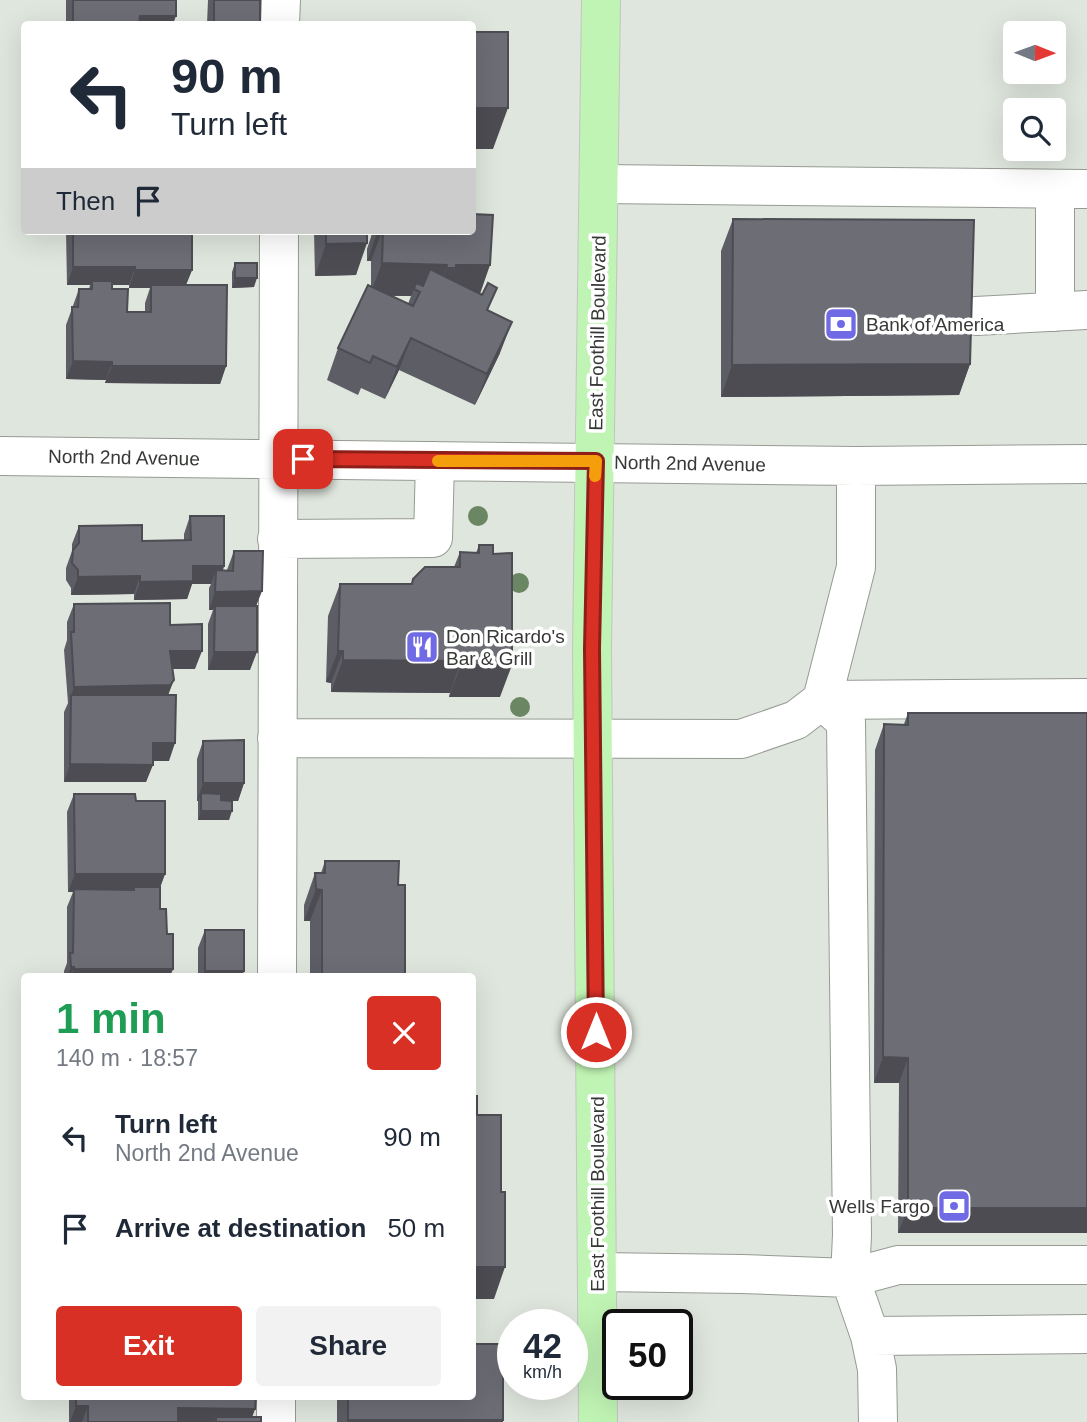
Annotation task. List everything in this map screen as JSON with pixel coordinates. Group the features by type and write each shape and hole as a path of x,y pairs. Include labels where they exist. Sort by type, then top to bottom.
{"main road":[{"name":"East Foothill Boulevard","path":"598,1422 592,649 601,0"}],"street":[{"path":"280,21 281,0"},
{"path":"600,184 1071,189 1071,311 976,316"},
{"path":"277,973 279,235"},
{"name":"North 2nd Avenue","path":"0,456 856,466 1087,464"},
{"path":"277,539 433,538 435,461"},
{"path":"822,700 856,567 856,466"},
{"path":"277,738 741,739 796,720 822,700 1087,698"},
{"path":"822,700 846,722 850,1278 870,1336 877,1369 878,1422"},
{"path":"598,1272 850,1278 898,1265 1087,1265"},
{"path":"870,1336 1087,1334"},
{"path":"276,1400 276,1422"}],"building":[{"path":"73,0 176,0 176,16 140,16 139,21 73,21"},
{"path":"214,0 260,0 260,21 214,21"},
{"path":"476,32 508,32 508,108 476,108"},
{"path":"476,214 493,215 490,265 456,265 456,268 446,268 447,265 382,263 383,235 476,235"},
{"path":"733,219 974,220 970,364 732,365"},
{"path":"73,235 192,235 192,270 73,267"},
{"path":"326,235 367,235 367,243 326,244"},
{"path":"235,263 257,263 257,278 235,278"},
{"path":"430,269 482,295 488,283 497,288 487,310 512,322 487,374 411,338 397,367 373,356 370,363 338,348 368,285 413,306 420,292 414,289 416,283 423,286"},
{"path":"92,281 112,281 112,289 128,289 127,312 151,312 151,285 227,285 226,366 112,366 112,362 73,361 72,307 78,307 79,289 92,289"},
{"path":"190,516 224,516 224,566 193,566 193,581 140,582 140,576 78,577 78,570 72,563 73,550 79,543 79,526 142,525 142,541 191,540"},
{"path":"479,545 493,545 493,554 512,553 512,665 461,665 461,661 343,660 343,651 338,651 340,584 412,584 413,579 425,567 460,567 460,552 479,553"},
{"path":"234,551 263,551 262,591 215,592 216,570 233,571"},
{"path":"170,603 170,625 202,624 202,651 170,651 174,680 170,685 74,687 71,632 74,632 74,604"},
{"path":"215,606 257,606 257,652 214,652"},
{"path":"71,695 176,695 175,743 153,743 153,765 70,764"},
{"path":"908,713 1087,713 1087,1208 908,1208 908,1058 883,1057 884,724 908,725"},
{"path":"244,740 244,783 203,783 203,741"},
{"path":"201,793 221,794 221,800 232,801 232,811 201,811"},
{"path":"74,794 135,794 136,801 165,801 165,874 75,874"},
{"path":"325,861 399,861 398,885 405,885 405,973 322,973 322,890 316,889 315,873 325,873"},
{"path":"134,887 160,887 160,909 166,909 167,934 173,934 173,969 71,967 74,889 134,890"},
{"path":"205,930 244,930 244,971 205,971"},
{"path":"476,1115 501,1115 505,1267 476,1267"},
{"path":"476,1344 497,1344 497,1400 503,1400 503,1420 348,1420 348,1400 476,1400"},
{"path":"76,1400 256,1400 255,1409 178,1408 178,1422 88,1422 88,1406 76,1406"},
{"path":"216,1417 261,1417 261,1422 216,1422"}],"slow traffic":[{"path":"438,461 596,461 595,476"}],"place":[{"name":"Bank of America","path":"841,324"},
{"name":"Don Ricardo's Bar & Grill","path":"422,647"},
{"name":"Wells Fargo","path":"954,1206"}],"route":[{"path":"303,459 596,461 592,649 596,1032"}]}
